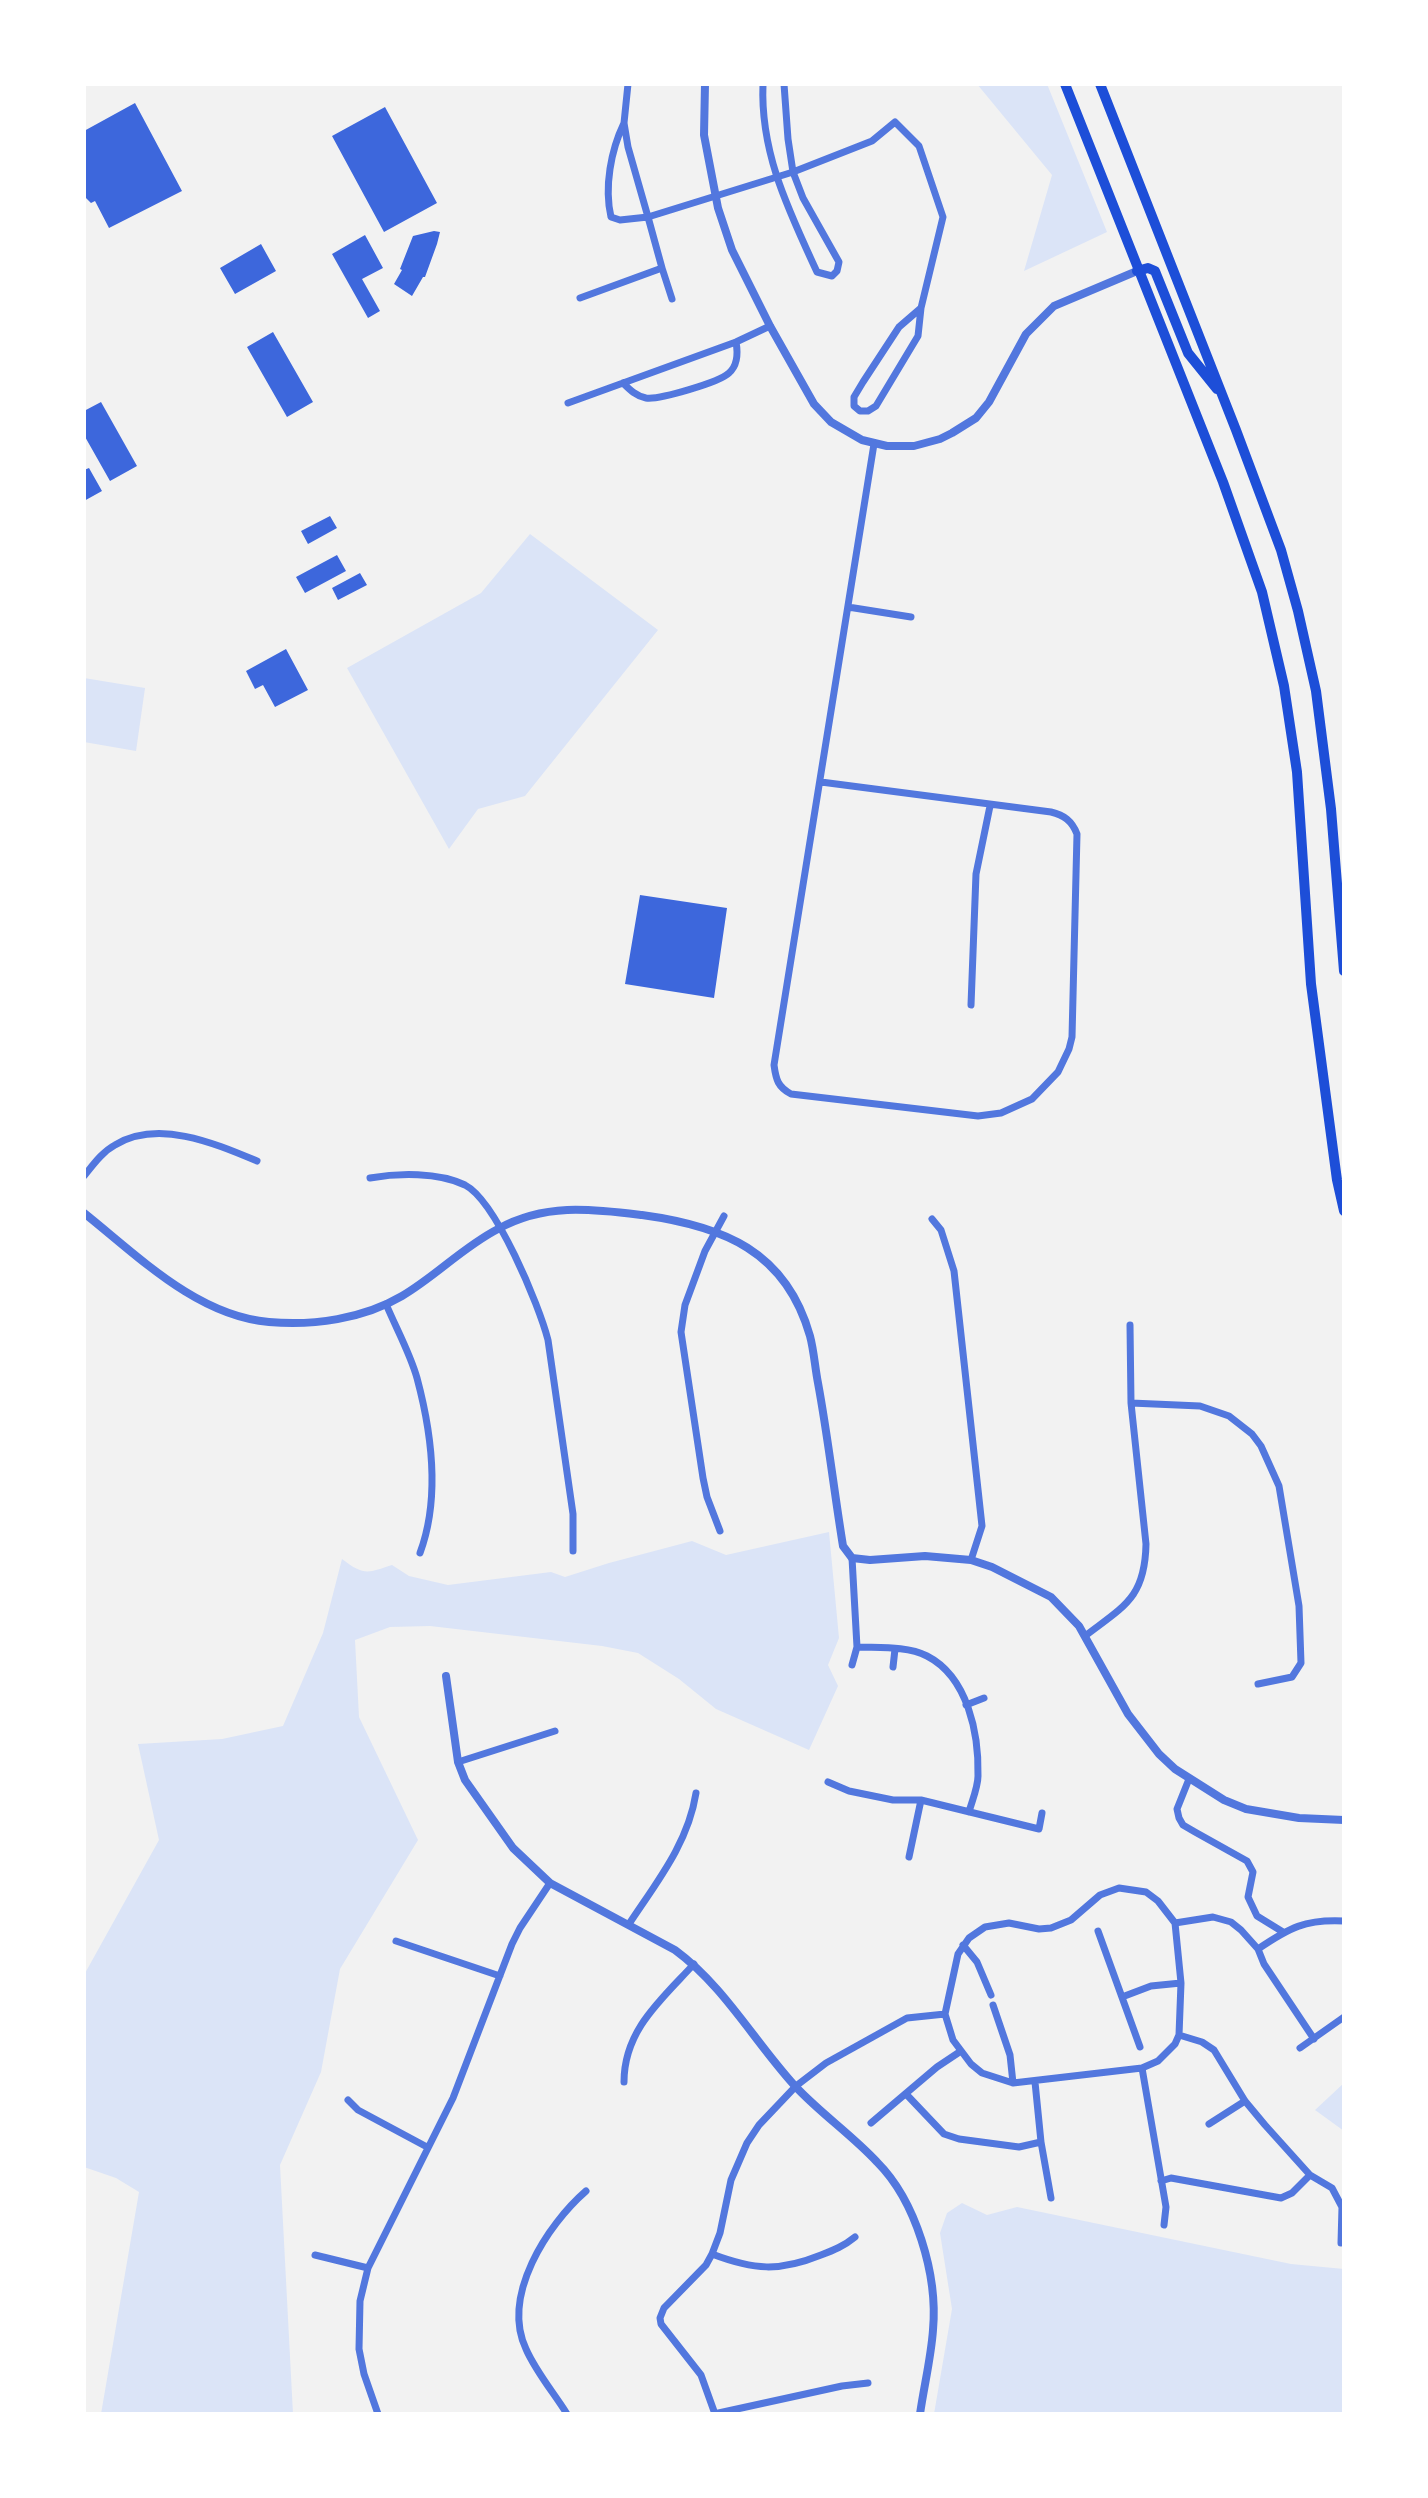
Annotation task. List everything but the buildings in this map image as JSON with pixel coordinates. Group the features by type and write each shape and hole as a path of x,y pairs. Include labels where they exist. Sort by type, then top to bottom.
{"main road":[{"path":"1065,84 1232,507 1262,592 1284,686 1297,772 1311,984 1337,1180 1344,1211"},
{"path":"1100,84 1281,550 1298,611 1316,691 1331,809 1344,971"},
{"path":"1138,271 1148,268 1155,271 1188,353 1221,393"}],"street":[{"path":"628,84 624,123 628,147 671,299"},
{"path":"705,84 704,135 715,196 732,250 770,326 814,404 851,435 874,444 901,447 927,443 952,433 976,418 989,402 1026,334 1054,306 1138,271"},
{"path":"762,84 767,147 781,195 817,272 832,276 838,271 839,262 803,198 793,172 785,84"},
{"path":"624,123 616,139 607,199 611,217 620,220 648,217 793,172 872,141 895,122 919,146 943,217 921,308 918,336 876,406 868,411 860,411 853,406 854,397 899,327 921,308"},
{"path":"580,299 662,268"},
{"path":"568,403 736,342 770,326"},
{"path":"623,383 636,394 646,398 658,398 719,379 734,366 737,358 736,342"},
{"path":"821,782 1057,813 1068,820 1077,834 1072,1037 1064,1061 1050,1082 1022,1105 1001,1113 978,1116 791,1094 782,1090 776,1081 774,1065 874,444"},
{"path":"848,607 911,617"},
{"path":"971,1004 976,874 990,806"},
{"path":"84,1176 114,1145 142,1134 153,1133 196,1139 257,1161"},
{"path":"370,1178 412,1174 465,1185 479,1195 499,1228 540,1311 548,1340 573,1514 573,1551"},
{"path":"84,1213 180,1288 211,1305 255,1320 313,1322 347,1317 386,1304 403,1295 470,1245 524,1216 567,1209 607,1210 666,1219 736,1239 764,1259 787,1284 801,1311 810,1338 829,1440 843,1546 852,1558 858,1647 852,1665"},
{"path":"720,1531 705,1487 681,1332 685,1305 705,1251 724,1216"},
{"path":"932,1219 941,1230 954,1273 982,1526 971,1560"},
{"path":"386,1304 417,1378 433,1477 430,1516 420,1553"},
{"path":"1085,1636 1127,1604 1138,1589 1145,1566 1146,1544 1131,1403 1130,1325"},
{"path":"1131,1403 1200,1406 1229,1416 1252,1434 1261,1446 1279,1486 1299,1606 1301,1663 1292,1677 1258,1684"},
{"path":"852,1558 870,1560 925,1556 971,1560 992,1567 1051,1597 1079,1626 1128,1714 1160,1754 1189,1779 1224,1800 1246,1809 1298,1818 1344,1820"},
{"path":"858,1647 906,1650 927,1656 943,1667 960,1688 973,1722 978,1778 969,1812"},
{"path":"893,1667 895,1649"},
{"path":"446,1676 458,1762 465,1780 485,1812 513,1848 550,1883 676,1950 694,1965 796,2087 879,2163 898,2189 918,2229 932,2280 933,2328 920,2414"},
{"path":"966,1705 984,1698"},
{"path":"458,1762 555,1731"},
{"path":"1189,1779 1177,1809 1183,1825 1247,1861 1253,1872 1248,1897 1257,1916 1283,1932"},
{"path":"828,1782 849,1791 893,1800 921,1800 1039,1829 1042,1813"},
{"path":"629,1924 682,1842 696,1793"},
{"path":"909,1857 921,1800"},
{"path":"378,2414 364,2374 359,2341 360,2301 368,2268 453,2098 520,1928 550,1883"},
{"path":"1119,1888 1146,1892 1158,1901 1175,1923 1181,1983 1179,2035 1175,2044 1158,2061 1142,2068 1013,2083 982,2073 971,2064 953,2040 945,2014 958,1954 969,1938 985,1927 1009,1923 1051,1928 1071,1920 1101,1895 1119,1888"},
{"path":"1175,1923 1196,1918 1222,1919 1241,1930 1258,1949 1264,1964 1314,2039"},
{"path":"1258,1949 1288,1929 1325,1920 1344,1921"},
{"path":"1098,1931 1140,2047"},
{"path":"396,1941 500,1976"},
{"path":"962,1945 977,1962 991,1995"},
{"path":"624,2082 624,2066 641,2022 694,1965"},
{"path":"1122,1997 1151,1986 1181,1983"},
{"path":"993,2005 1010,2055 1013,2083"},
{"path":"868,2383 715,2414 701,2375 660,2318 664,2308 706,2265 720,2233 731,2180 747,2143 759,2125 796,2087 825,2063 908,2018 945,2014"},
{"path":"1300,2048 1344,2017"},
{"path":"1179,2035 1202,2042 1214,2050 1245,2101 1310,2175 1332,2188 1342,2207 1340,2243"},
{"path":"871,2123 937,2067 961,2051"},
{"path":"1142,2068 1166,2207 1164,2225"},
{"path":"1035,2082 1041,2142 1051,2198"},
{"path":"906,2094 944,2134 1018,2147 1041,2142"},
{"path":"348,2100 358,2110 427,2147"},
{"path":"1209,2124 1245,2101"},
{"path":"1161,2181 1171,2178 1281,2198 1292,2193 1310,2175"},
{"path":"567,2414 526,2350 520,2328 519,2304 525,2279 535,2258 568,2207 586,2191"},
{"path":"712,2253 747,2265 781,2267 799,2264 844,2246 855,2237"},
{"path":"315,2255 368,2268"}],"shaded area":[{"path":"977,84 1047,84 1107,232 1024,271 1052,175"},
{"path":"530,534 658,630 525,796 478,809 449,849 347,668 481,593"},
{"path":"84,678 145,688 136,751 84,742"},
{"path":"829,1532 839,1638 828,1665 838,1686 809,1750 716,1709 679,1679 638,1653 602,1646 430,1626 390,1627 355,1640 359,1717 418,1840 340,1969 321,2072 280,2165 293,2414 101,2414 139,2192 116,2178 84,2167 84,1975 159,1840 138,1744 222,1739 283,1726 323,1633 342,1559 361,1570 371,1571 392,1565 409,1576 448,1585 551,1572 565,1577 692,1541 726,1555"},
{"path":"1344,2083 1344,2131 1315,2110"},
{"path":"962,2203 987,2215 1017,2207 1291,2264 1344,2269 1344,2414 934,2414 952,2309 940,2233 947,2213"}]}
